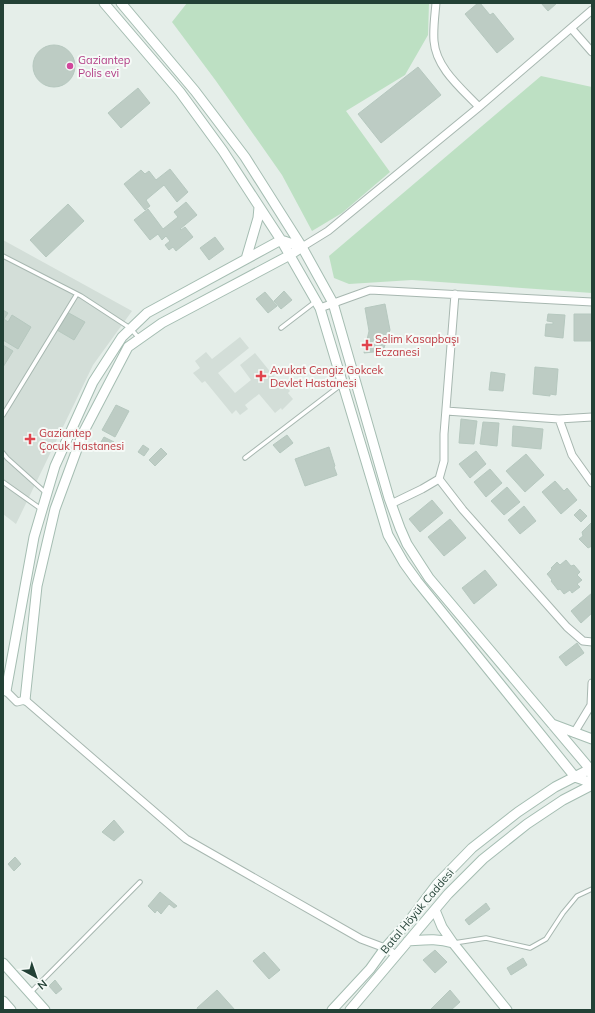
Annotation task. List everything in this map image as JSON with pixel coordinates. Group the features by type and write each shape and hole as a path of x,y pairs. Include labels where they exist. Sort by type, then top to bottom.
{"street":[{"path":"104,3 180,92 203,122 281,240 318,305 388,535 404,563 429,598 575,777 592,784"},
{"path":"121,3 195,91 245,157 302,247 333,303 391,504 407,544 425,572 591,771"},
{"path":"436,3 434,42 439,61 456,83 479,107"},
{"path":"25,700 37,586 55,509 83,433 128,347 162,323 290,255 328,231 479,107 592,10"},
{"path":"571,28 592,52"},
{"path":"246,259 258,218 259,207"},
{"path":"25,700 17,702 4,690 34,537 56,466 93,382 122,337 147,313 281,240 302,247"},
{"path":"318,305 333,303 370,290 592,302"},
{"path":"391,504 439,479 444,461 444,434 455,294"},
{"path":"446,411 560,419 592,417"},
{"path":"560,419 572,455 592,483"},
{"path":"439,479 463,510 567,627 583,641 592,642"},
{"path":"574,733 591,705 592,683"},
{"path":"25,700 186,839 361,938 385,948 396,955"},
{"path":"551,723 592,739"},
{"name":"Batal Höyük Caddesi","path":"332,1010 370,969 385,948 409,921 437,884 472,848 518,812 555,787 591,771"},
{"name":"Batal Höyük Caddesi","path":"350,1010 435,910 467,874 483,859 527,824 563,800 592,784"},
{"path":"435,910 442,927 453,943 507,1010"},
{"path":"408,941 433,939 453,943"},
{"path":"3,963 45,1010"},
{"path":"3,1001 11,1010"}],"lane":[{"path":"3,256 77,294 130,328 140,339"},
{"path":"3,416 77,294"},
{"path":"281,328 318,305"},
{"path":"245,458 342,384"},
{"path":"3,453 47,494"},
{"path":"3,482 42,510"},
{"path":"30,993 140,882"},
{"path":"453,943 486,938 530,948 546,939 563,913 578,896 592,889"}],"shaded area":[{"name":"Gaziantep Çocuk Hastanesi","path":"3,240 132,311 93,365 16,524 3,514"},
{"name":"Avukat Cengiz Gokcek Devlet Hastanesi","path":"240,337 249,348 218,373 235,393 251,380 240,365 255,353 281,385 283,383 290,391 288,393 293,399 282,410 281,408 275,413 259,394 245,405 248,409 240,415 236,410 232,414 205,381 202,383 193,373 200,368 195,361 206,352 212,359"}],"green space":[{"path":"187,3 429,3 428,35 405,75 346,111 390,172 342,213 312,231 282,175 216,81 172,22"},
{"path":"541,76 592,87 592,293 412,280 349,284 334,278 329,256"}],"building":[{"path":"480,3 490,15 493,13 514,39 497,53 465,14"},
{"path":"541,3 557,3 548,11"},
{"path":"50,45 58,45 66,48 72,54 75,66 72,78 66,84 58,87 50,87 42,84 36,78 33,70 33,62 36,54 42,48"},
{"path":"418,67 441,95 381,143 358,114"},
{"path":"138,88 150,103 121,128 108,113"},
{"path":"170,169 188,192 177,202 164,185 146,200 150,206 145,210 124,184 141,170 145,174 149,171 156,180"},
{"path":"186,202 197,215 180,229 181,230 185,227 193,237 176,251 173,247 169,250 165,245 170,241 166,236 162,240 158,234 150,240 134,220 148,209 163,229 178,217 174,212"},
{"path":"68,204 84,221 46,257 30,240"},
{"path":"215,237 224,249 209,260 200,248"},
{"path":"284,291 292,300 281,309 274,301"},
{"path":"265,292 277,306 268,313 256,299"},
{"path":"385,304 390,330 383,351 364,353 369,331 365,308"},
{"path":"3,310 8,313 4,319 8,322 12,315 31,327 18,349 3,340"},
{"path":"67,312 85,322 74,340 57,330"},
{"path":"548,314 565,315 563,338 545,336 546,324 553,324 553,322 547,321"},
{"path":"574,314 592,314 592,341 574,341"},
{"path":"3,345 13,351 3,367"},
{"path":"535,367 558,369 556,395 550,394 550,396 533,394"},
{"path":"491,372 505,374 503,391 489,390"},
{"path":"116,405 129,411 115,437 102,430"},
{"path":"461,419 477,421 474,444 459,443"},
{"path":"483,422 499,423 497,446 480,444"},
{"path":"513,426 543,429 541,449 512,446"},
{"path":"287,435 293,443 280,453 273,445"},
{"path":"104,437 114,442 111,447 101,442"},
{"path":"143,445 149,449 144,456 138,452"},
{"path":"329,447 337,475 305,486 295,459"},
{"path":"161,448 167,454 155,466 149,460"},
{"path":"476,451 486,464 470,478 459,464"},
{"path":"526,454 544,475 525,492 506,471"},
{"path":"490,469 502,483 486,497 474,482"},
{"path":"555,481 564,491 567,488 577,500 561,514 542,492"},
{"path":"507,487 520,502 504,515 491,501"},
{"path":"432,500 443,513 420,532 409,519"},
{"path":"524,506 536,521 520,534 508,520"},
{"path":"580,509 587,516 581,522 574,515"},
{"path":"450,519 466,538 444,556 428,537"},
{"path":"592,522 592,546 588,548 579,539 583,536 582,532"},
{"path":"566,560 571,566 574,565 580,572 577,575 582,580 577,584 580,587 572,593 570,590 564,594 560,589 558,590 547,574 557,562 560,565"},
{"path":"485,570 497,585 474,604 462,588"},
{"path":"592,593 592,613 581,623 571,611"},
{"path":"577,643 584,653 566,666 559,657"},
{"path":"114,820 124,832 114,841 102,832"},
{"path":"15,857 21,864 14,871 8,864"},
{"path":"160,892 177,906 174,908 169,904 161,914 157,910 155,913 148,906"},
{"path":"486,903 490,909 469,925 465,920"},
{"path":"435,950 447,962 435,973 423,960"},
{"path":"264,952 280,970 269,979 253,961"},
{"path":"523,958 527,965 511,975 507,968"},
{"path":"55,980 62,989 56,994 49,986"},
{"path":"217,990 235,1010 198,1010 197,1008"},
{"path":"450,990 460,1002 451,1010 430,1010"}],"place":[{"name":"Gaziantep Polis evi","path":"70,66"},
{"name":"Selim Kasapbaşı Eczanesi","path":"367,345"},
{"name":"Avukat Cengiz Gokcek Devlet Hastanesi","path":"261,376"},
{"name":"Gaziantep Çocuk Hastanesi","path":"30,439"}]}
